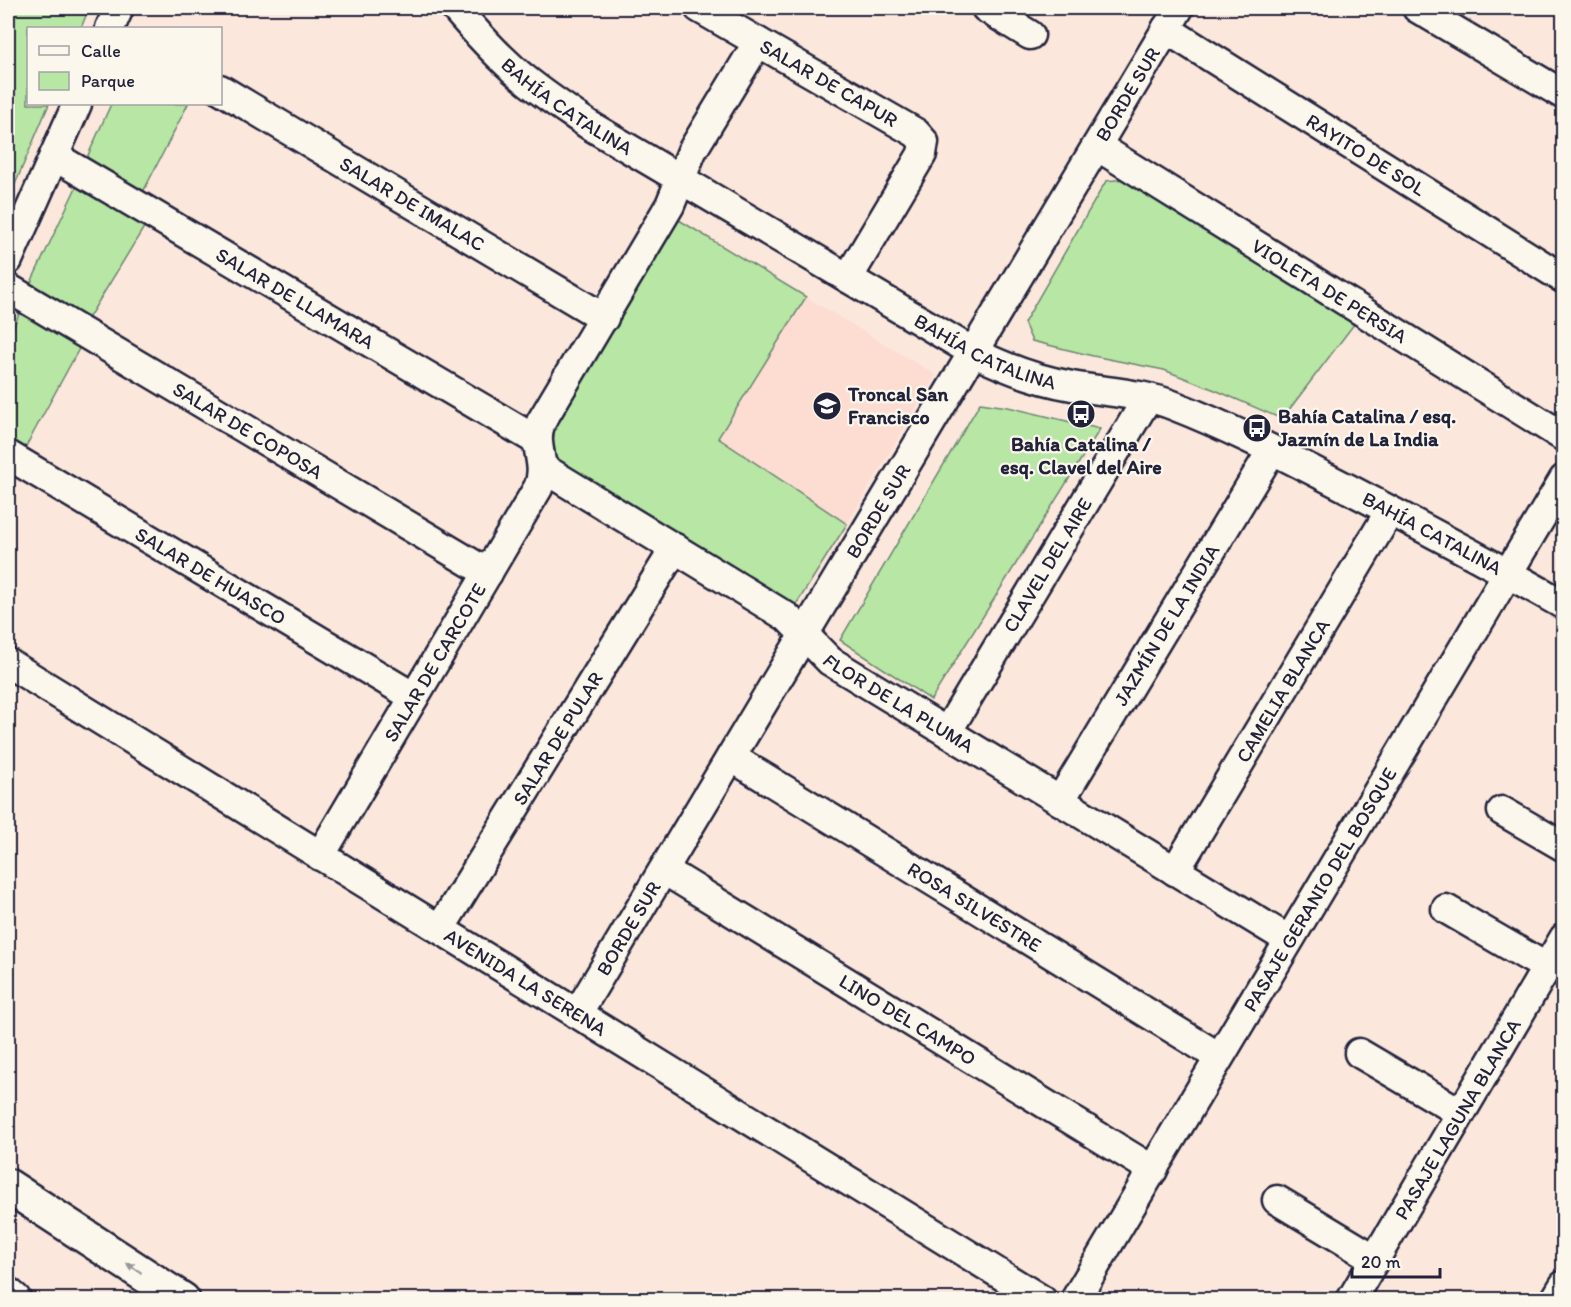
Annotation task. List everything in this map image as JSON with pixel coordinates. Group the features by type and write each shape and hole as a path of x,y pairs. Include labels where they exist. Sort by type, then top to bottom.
{"main road":[{"path":"8,1186 183,1299"},
{"path":"8,1295 14,1299"}],"street":[{"name":"BAHÍA CATALINA","path":"455,8 480,37 514,70 550,99 973,352 997,364 1044,380 1171,404 1195,414 1272,450 1390,511 1563,605"},
{"name":"SALAR DE CAPUR","path":"699,8 916,133 924,142 922,154 848,278"},
{"path":"986,8 1030,35"},
{"path":"1421,9 1563,95"},
{"name":"BORDE SUR","path":"577,1014 1173,18"},
{"name":"RAYITO DE SOL","path":"1173,18 1563,279"},
{"path":"543,468 536,440 541,422 670,205 692,151 758,42"},
{"name":"SALAR DE IMALAC","path":"222,90 604,318"},
{"path":"8,260 77,105"},
{"name":"VIOLETA DE PERSIA","path":"1097,146 1563,437"},
{"name":"SALAR DE LLAMARA","path":"54,156 536,440"},
{"name":"SALAR DE COPOSA","path":"8,288 488,573"},
{"name":"CLAVEL DEL AIRE","path":"947,732 1148,399"},
{"name":"JAZMÍN DE LA INDIA","path":"1060,801 1272,450"},
{"name":"SALAR DE HUASCO","path":"8,455 414,697"},
{"name":"SALAR DE CARCOTE","path":"320,856 538,488 543,468"},
{"name":"FLOR DE LA PLUMA","path":"543,468 787,618 830,661 1289,940"},
{"name":"PASAJE GERANIO DEL BOSQUE","path":"1075,1299 1563,479"},
{"name":"CAMELIA BLANCA","path":"1175,871 1390,511"},
{"name":"SALAR DE PULAR","path":"440,929 675,548"},
{"name":"AVENIDA LA SERENA","path":"8,663 1042,1299"},
{"name":"ROSA SILVESTRE","path":"731,757 1219,1058"},
{"path":"1502,811 1563,847"},
{"name":"LINO DEL CAMPO","path":"664,870 1153,1170"},
{"path":"1446,909 1546,967"},
{"name":"PASAJE LAGUNA BLANCA","path":"1351,1299 1563,938"},
{"path":"1359,1053 1461,1113"},
{"path":"1277,1200 1375,1259"},
{"path":"1555,1299 1563,1285"}],"shaded area":[{"name":"Troncal San Francisco","path":"806,297 936,375 847,524 718,438"}],"green space":[{"path":"8,8 89,8 81,27 27,27 27,105 49,105 8,201"},
{"path":"111,105 187,105 142,194 85,162"},
{"path":"1126,179 1358,319 1282,419 1164,370 1032,341 1024,323 1106,181"},
{"path":"79,181 146,224 86,322 27,291"},
{"path":"679,220 806,297 718,438 847,524 794,608 553,463 548,440"},
{"path":"22,307 81,345 24,450 8,440 8,340"},
{"path":"980,403 1008,407 1100,429 931,700 840,640"}],"place":[{"name":"Troncal San Francisco","path":"827,406"},
{"name":"Bahía Catalina / esq. Clavel del Aire","path":"1081,414"},
{"name":"Bahía Catalina / esq. Jazmín de La India","path":"1257,428"}]}
